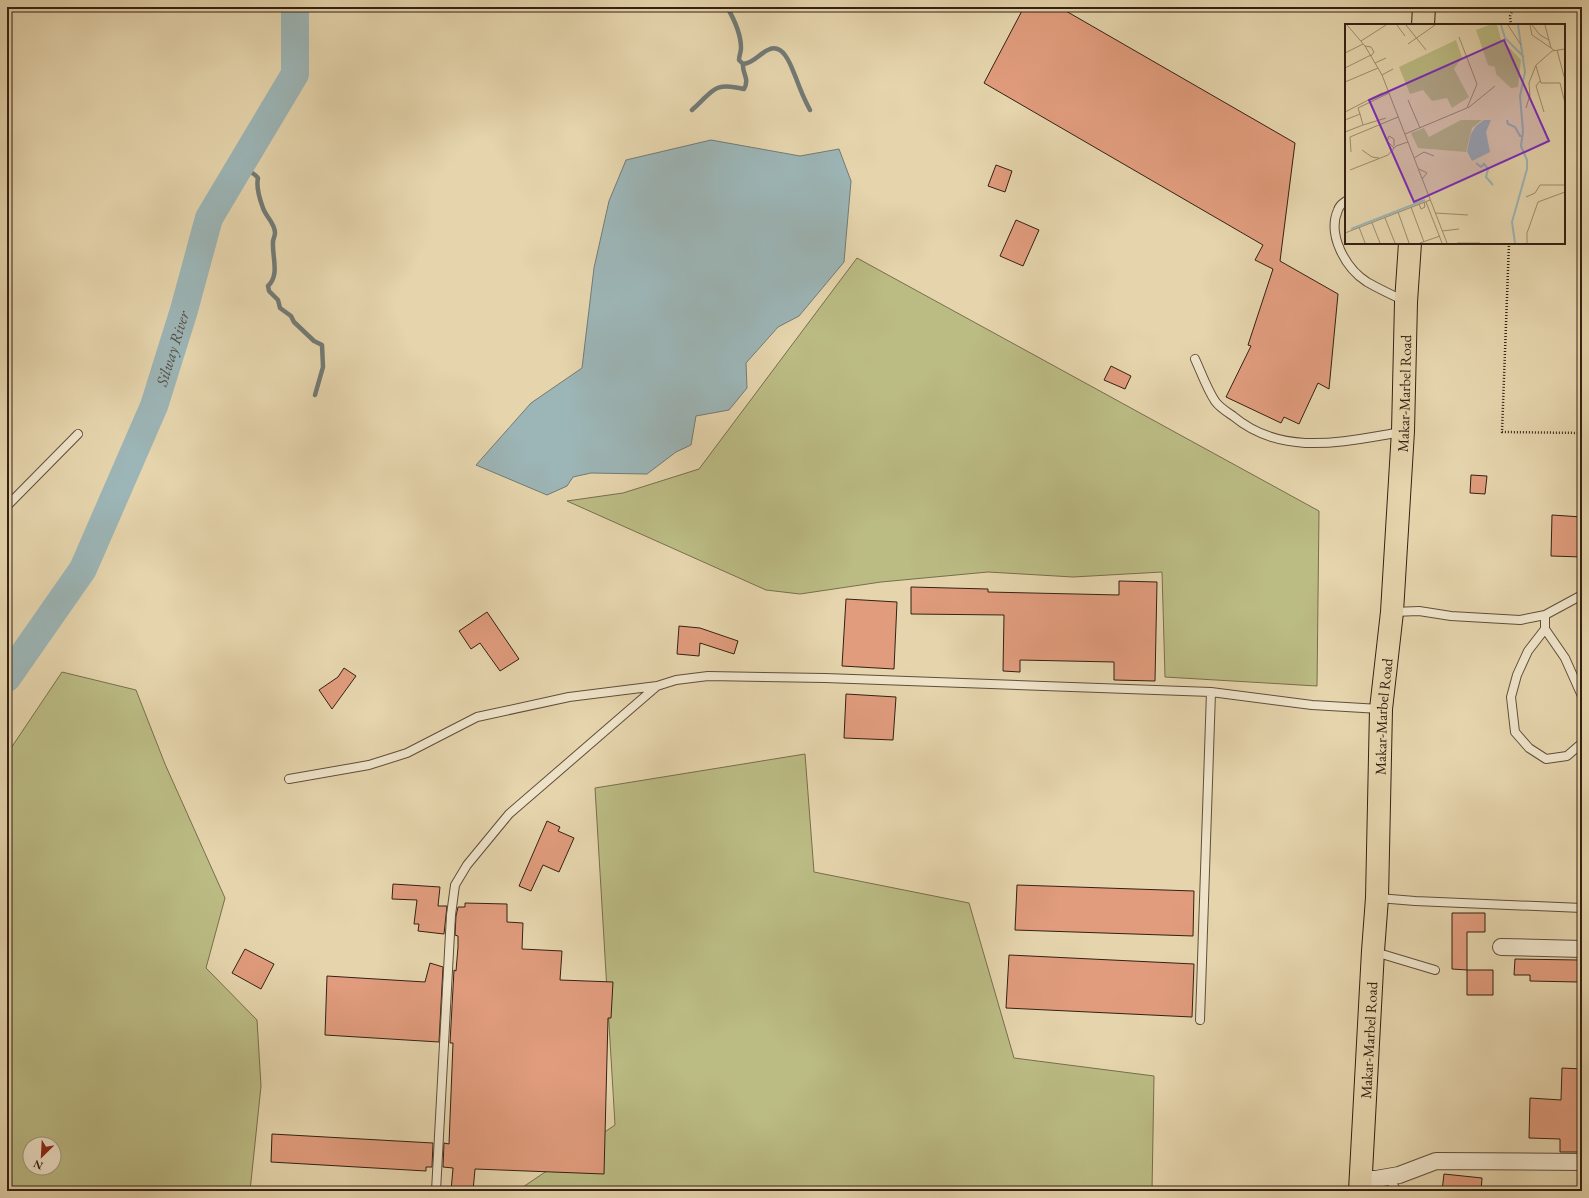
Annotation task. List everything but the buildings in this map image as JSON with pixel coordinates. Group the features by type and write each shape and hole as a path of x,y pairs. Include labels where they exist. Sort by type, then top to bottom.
{"main road":[{"path":"1422,24 1424,7"},
{"name":"Makar-Marbel Road","path":"1360,1185 1377,898 1381,709 1392,612 1403,432 1406,302 1410,244"}],"street":[{"path":"1501,947 1582,949"},
{"path":"1360,1185 1376,1179 1400,1175 1436,1161 1582,1162"}],"lane":[{"path":"1345,202 1338,209 1334,227 1340,249 1350,268 1366,281 1406,302"},
{"path":"1195,359 1215,401 1243,425 1272,438 1301,444 1326,444 1403,432"},
{"path":"7,506 78,434"},
{"path":"1392,612 1419,611 1451,616 1520,620 1545,615 1582,595"},
{"path":"1545,615 1545,629 1565,658 1582,696"},
{"path":"1545,629 1528,651 1517,675 1510,696 1515,732 1529,748 1546,759 1567,756 1582,743"},
{"path":"289,779 369,765 407,753 477,717 569,696 657,686 676,680 708,676 825,678 1211,692 1312,705 1381,709"},
{"path":"436,1191 451,915 455,885 467,865 509,814 657,686"},
{"path":"1200,1020 1211,692"},
{"path":"1377,898 1582,908"},
{"path":"1373,951 1435,970"},
{"path":"1388,1177 1397,1191"}],"path":[{"path":"1511,24 1510,16 1514,7"},
{"path":"1509,244 1502,432 1582,433"}],"green space":[{"path":"857,258 1319,511 1317,686 1165,677 1162,572 1073,577 988,572 881,582 800,594 766,590 567,501 623,493 699,469"},
{"path":"62,672 136,690 165,764 225,898 206,968 257,1020 261,1086 250,1191 10,1191 7,1184 7,754"},
{"path":"805,754 814,872 969,903 1014,1058 1154,1076 1152,1191 517,1191 615,1125 595,788"}],"water":[{"path":"711,140 800,156 839,149 851,181 844,262 799,316 778,327 746,363 747,388 729,410 696,416 691,445 676,452 647,474 591,473 573,477 567,486 547,495 476,465 531,403 582,368 594,268 609,201 626,160"}],"waterway":[{"name":"Silway River","path":"7,678 83,569 154,406 184,310 209,218 295,74 295,7"},
{"path":"727,7 735,22 740,37 741,48 739,60 743,64 751,62 770,49 775,48 780,50 787,58 810,110"},
{"path":"692,110 709,93 719,87 725,86 744,89 746,79 743,64"},
{"path":"229,165 249,171 258,178 258,189 264,211 275,229 273,241 275,271 272,282 268,286 269,291 278,300 280,308 291,316 294,322 314,341 322,345 323,367 315,395"}]}
